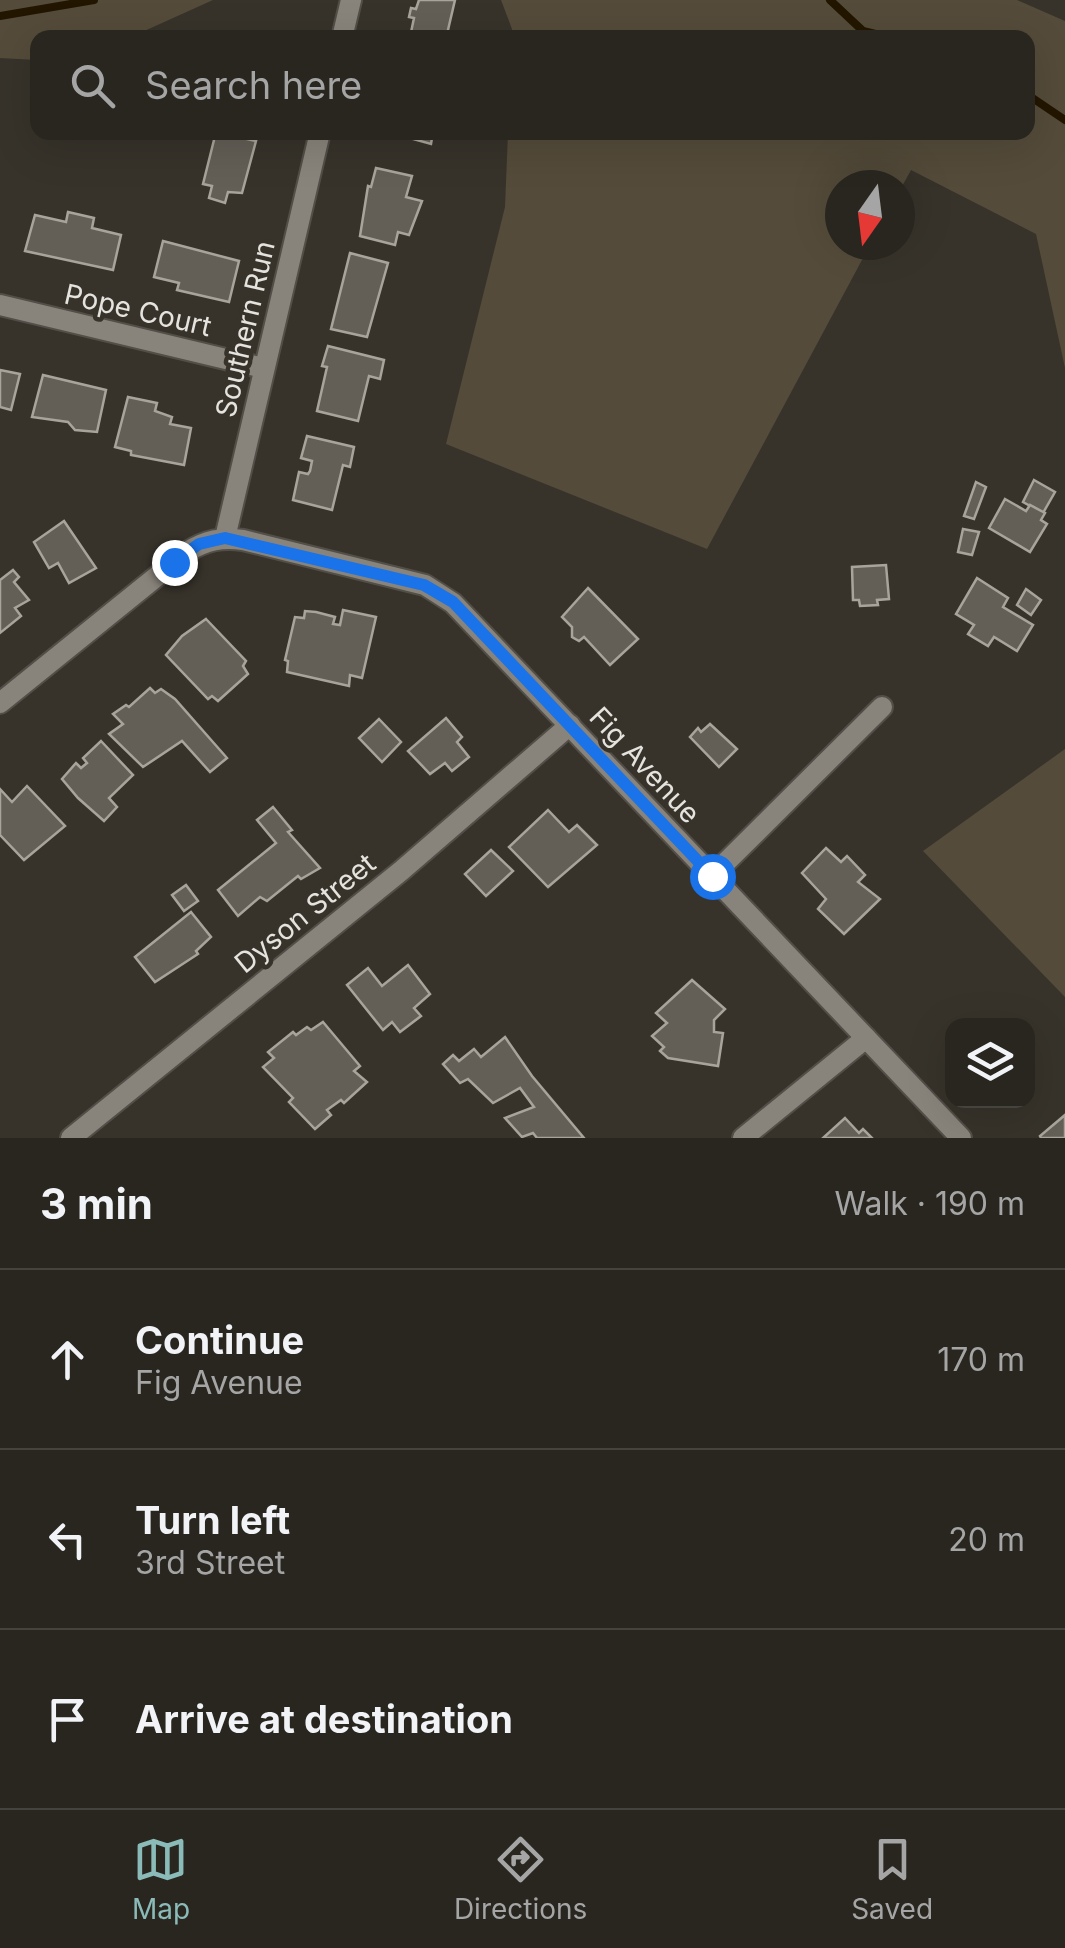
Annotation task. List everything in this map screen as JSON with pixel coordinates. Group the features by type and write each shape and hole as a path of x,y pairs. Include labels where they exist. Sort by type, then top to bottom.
{"street":[{"path":"344,30 352,0"},
{"name":"Southern Run","path":"225,538 318,140"},
{"name":"Pope Court","path":"0,305 263,368"},
{"path":"0,703 187,552 199,544 225,538"},
{"name":"Fig Avenue","path":"225,538 424,585 453,602 960,1138"},
{"path":"712,876 882,707"},
{"name":"Dyson Street","path":"70,1138 400,871 570,725"},
{"path":"743,1138 866,1038"}],"shaded area":[{"path":"0,0 213,0 147,30 30,30 30,60 0,58"},
{"path":"501,0 1017,0 1065,21 1065,368 1036,234 915,170 825,170 825,260 862,260 707,549 446,444 505,207 508,140 1035,140 1035,30 512,30"},
{"path":"1065,749 1065,997 923,851"}],"building":[{"path":"419,0 455,0 448,30 411,30 414,18 409,17 411,8 416,9"},
{"path":"214,140 256,141 242,193 228,192 225,203 209,198 212,186 203,184"},
{"path":"376,168 412,176 406,197 422,201 409,235 398,232 395,245 360,236 368,186 371,187"},
{"path":"68,212 94,218 92,228 121,235 113,270 25,251 35,215 66,222"},
{"path":"163,241 239,261 229,302 177,290 179,283 154,277"},
{"path":"350,253 388,263 367,337 331,329"},
{"path":"328,346 384,360 380,379 369,376 358,421 317,411"},
{"path":"0,370 20,374 11,410 0,407"},
{"path":"43,375 106,390 97,432 75,430 68,422 32,417"},
{"path":"128,397 157,403 155,411 172,417 170,424 191,428 184,465 131,455 131,451 115,447"},
{"path":"307,436 354,447 350,467 343,465 332,510 293,500 299,472 310,471 312,461 301,458"},
{"path":"1034,480 1055,492 1043,513 1023,502"},
{"path":"976,482 986,487 974,519 964,516"},
{"path":"1005,499 1026,511 1030,505 1045,513 1041,520 1047,524 1030,552 989,528"},
{"path":"64,521 96,568 69,583 58,563 49,568 34,542"},
{"path":"963,529 979,532 972,555 958,552"},
{"path":"886,565 889,599 877,600 878,605 860,606 859,600 853,600 852,567"},
{"path":"13,570 19,577 14,582 29,600 15,608 21,616 0,633 0,580"},
{"path":"977,578 1008,598 1003,607 1033,625 1017,651 994,637 988,646 968,634 974,625 956,614"},
{"path":"588,588 638,639 610,665 584,637 579,641 572,637 572,627 562,617"},
{"path":"1026,589 1041,600 1031,615 1017,605"},
{"path":"343,610 376,617 362,678 350,675 349,686 287,672 285,660 295,617 304,618 305,611 316,612 335,617 333,624 340,625"},
{"path":"206,619 246,661 243,666 248,674 218,701 212,696 208,699 166,655 182,636"},
{"path":"150,688 155,693 161,689 175,699 227,758 210,772 182,741 143,767 109,734 123,724 113,714 126,705 129,707"},
{"path":"446,718 462,737 457,742 469,757 452,771 445,763 430,774 408,751"},
{"path":"379,719 401,742 382,762 359,738"},
{"path":"710,724 737,749 719,767 690,737 698,728 701,732"},
{"path":"101,741 133,775 109,798 117,807 104,821 62,779 76,763 81,768 87,763 83,758"},
{"path":"27,786 65,826 24,860 0,835 0,789 12,802"},
{"path":"273,807 292,830 288,832 320,868 301,879 298,876 267,901 260,897 238,916 218,890 276,843 257,820"},
{"path":"548,810 569,832 577,825 597,845 548,887 509,847"},
{"path":"826,848 841,862 847,856 865,875 858,882 880,899 844,934 818,909 826,899 802,873"},
{"path":"491,850 513,871 486,896 465,874"},
{"path":"186,885 198,901 184,911 172,895"},
{"path":"191,912 211,937 196,951 198,954 155,982 135,957"},
{"path":"408,965 430,994 414,1008 421,1016 400,1032 392,1022 383,1030 347,985 368,968 382,986"},
{"path":"692,980 725,1009 714,1020 714,1032 723,1033 718,1066 668,1058 660,1051 664,1047 652,1036 667,1023 656,1013"},
{"path":"323,1022 360,1066 354,1071 367,1082 344,1103 341,1100 327,1110 331,1115 315,1129 289,1102 293,1098 263,1067 274,1058 268,1052 293,1032 296,1035 307,1027 311,1030"},
{"path":"505,1037 584,1138 537,1138 533,1133 522,1137 505,1118 534,1107 520,1088 493,1103 468,1079 460,1083 443,1064 453,1055 459,1061 474,1049 481,1057"},
{"path":"1065,1115 1065,1138 1041,1138 1040,1136"},
{"path":"845,1118 859,1133 863,1129 872,1138 823,1138"}],"waterway":[{"path":"0,16 94,0"},
{"path":"830,0 862,30"},
{"path":"1035,100 1065,120"}],"route":[{"path":"174,562 211,540 243,540 440,592 712,876"}]}
